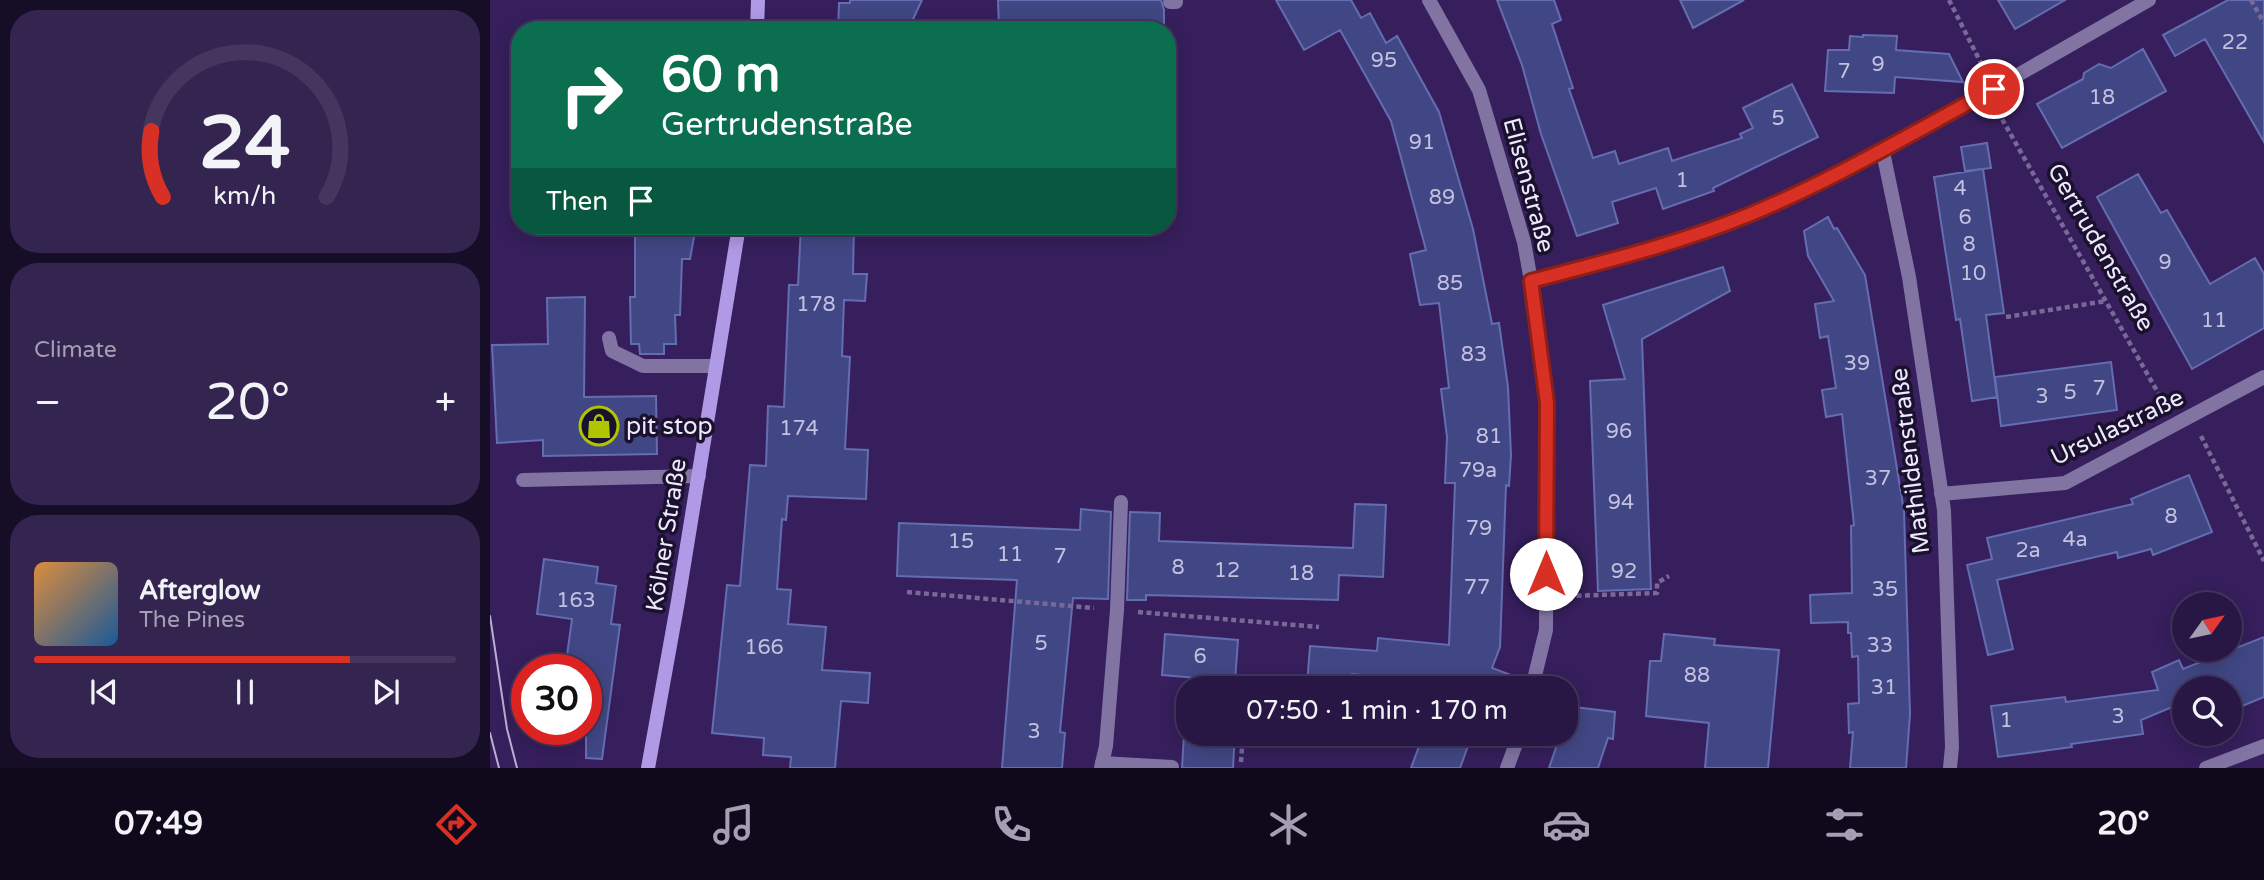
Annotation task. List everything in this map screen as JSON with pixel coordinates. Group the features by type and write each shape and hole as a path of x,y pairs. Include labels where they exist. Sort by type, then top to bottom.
{"main road":[{"path":"757,21 758,0"},
{"name":"Kölner Straße","path":"648,768 738,235"}],"street":[{"name":"Elisenstraße","path":"1429,0 1479,90 1524,242 1531,281 1547,403 1546,630 1535,676"},
{"path":"1531,281 1647,250 1746,216 1883,152 2150,0"},
{"name":"Mathildenstraße","path":"1883,152 1909,277 1941,494 1951,720 1950,768"},
{"path":"609,338 611,351 643,366 716,366"},
{"name":"Ursulastraße","path":"1941,494 2065,483 2264,377"},
{"path":"523,480 699,476"},
{"path":"1121,502 1117,610 1102,766 1172,767"},
{"path":"1507,768 1515,746"},
{"path":"2206,768 2264,746"}],"path":[{"name":"Gertrudenstraße","path":"1949,0 1990,91 2175,424"},
{"path":"2251,0 2264,23"},
{"path":"2006,317 2106,301"},
{"path":"2191,416 2264,561"},
{"path":"1546,597 1657,593 1657,583 1669,576"},
{"path":"1241,762 1242,746"}],"building":[{"path":"850,0 922,0 912,21 838,21 839,3 850,3"},
{"path":"998,0 1161,0 1164,10 1164,21 999,21"},
{"path":"1276,0 1351,0 1361,18 1370,13 1386,43 1397,36 1439,112 1473,229 1492,324 1499,323 1508,387 1511,455 1509,486 1506,485 1500,647 1492,668 1513,676 1308,676 1310,646 1377,651 1378,638 1449,645 1455,483 1445,483 1447,437 1441,389 1449,388 1439,303 1420,305 1410,254 1426,250 1391,121 1340,30 1304,50"},
{"path":"1497,0 1554,0 1561,20 1552,24 1573,88 1569,89 1593,158 1615,151 1619,164 1668,148 1672,161 1742,138 1740,134 1753,128 1743,108 1792,84 1818,137 1713,188 1714,191 1663,209 1656,188 1612,202 1618,223 1577,236 1541,134 1522,65"},
{"path":"1680,0 1744,0 1693,28"},
{"path":"1998,0 2065,0 2015,29"},
{"path":"2228,0 2264,0 2264,142 2205,39 2175,56 2163,35"},
{"path":"1850,36 1897,36 1896,50 1949,54 1963,82 1895,77 1894,93 1825,91 1828,50 1849,50"},
{"path":"2143,49 2166,91 2062,148 2037,104 2083,79 2084,73 2099,64 2111,68"},
{"path":"1987,143 1991,168 1983,169 2004,313 1986,315 1997,397 1972,401 1960,319 1956,320 1934,177 1982,169 1965,171 1961,147"},
{"path":"2138,174 2161,213 2167,210 2210,284 2255,258 2264,274 2264,328 2192,369 2097,197"},
{"path":"1828,217 1865,275 1904,511 1910,714 1906,768 1850,768 1853,732 1849,733 1848,704 1859,703 1858,656 1852,657 1848,622 1811,623 1810,595 1852,593 1851,526 1854,525 1842,414 1826,417 1822,390 1836,388 1828,336 1820,338 1815,304 1834,301 1808,256 1804,231"},
{"path":"635,235 694,235 690,259 682,259 680,315 675,315 676,344 664,344 664,354 640,354 639,344 631,344 630,297 635,297"},
{"path":"801,235 854,235 853,274 867,274 865,301 844,300 842,356 850,357 845,449 868,450 866,499 788,496 786,520 782,519 777,589 791,590 788,624 826,627 822,670 870,673 868,703 841,701 835,768 790,768 791,757 763,755 764,738 712,733 727,585 740,586 750,465 766,466 768,406 784,407 789,285 798,285"},
{"path":"1723,267 1730,291 1642,339 1651,589 1598,591 1590,381 1625,379 1603,305"},
{"path":"585,297 584,397 656,396 657,454 543,456 543,440 497,443 492,345 548,344 547,298"},
{"path":"2111,362 2117,410 2001,426 1995,377"},
{"path":"2189,475 2212,532 2153,555 2151,549 2118,558 2117,552 1997,580 2013,649 1988,655 1967,565 1992,559 1987,538 2133,504 2131,499"},
{"path":"1355,504 1386,505 1383,577 1339,575 1338,600 1146,595 1146,600 1127,600 1130,512 1160,513 1159,541 1353,548"},
{"path":"1081,509 1111,512 1108,599 1073,598 1060,732 1065,733 1062,768 1002,768 1017,580 897,576 899,523 1080,530"},
{"path":"544,559 598,567 596,583 616,586 611,624 620,625 602,759 586,758 586,745 602,745 602,654 567,654 572,619 537,614"},
{"path":"1165,634 1238,640 1235,676 1162,675"},
{"path":"1664,634 1715,639 1714,645 1779,650 1768,768 1705,768 1709,723 1646,716 1650,661 1661,661"},
{"path":"2264,637 2264,697 2242,706 2242,676 2172,676 2172,707 2141,720 2143,734 1998,757 1991,706 2065,697 2066,702 2158,690 2152,672 2174,662 2180,662 2183,669 2201,662 2242,662 2242,646"},
{"path":"1578,707 1615,712 1613,739 1608,738 1598,768 1549,768 1557,746 1578,746"},
{"path":"1183,746 1234,746 1233,768 1182,768"},
{"path":"1419,746 1468,746 1460,768 1411,768"}],"tram line":[{"path":"490,616 507,729 517,768"},
{"path":"490,733 499,768"}],"place":[{"name":"pit stop","path":"599,426"}],"route":[{"path":"1546,574 1547,403 1531,281 1647,250 1746,216 1883,152 1994,89"}]}
